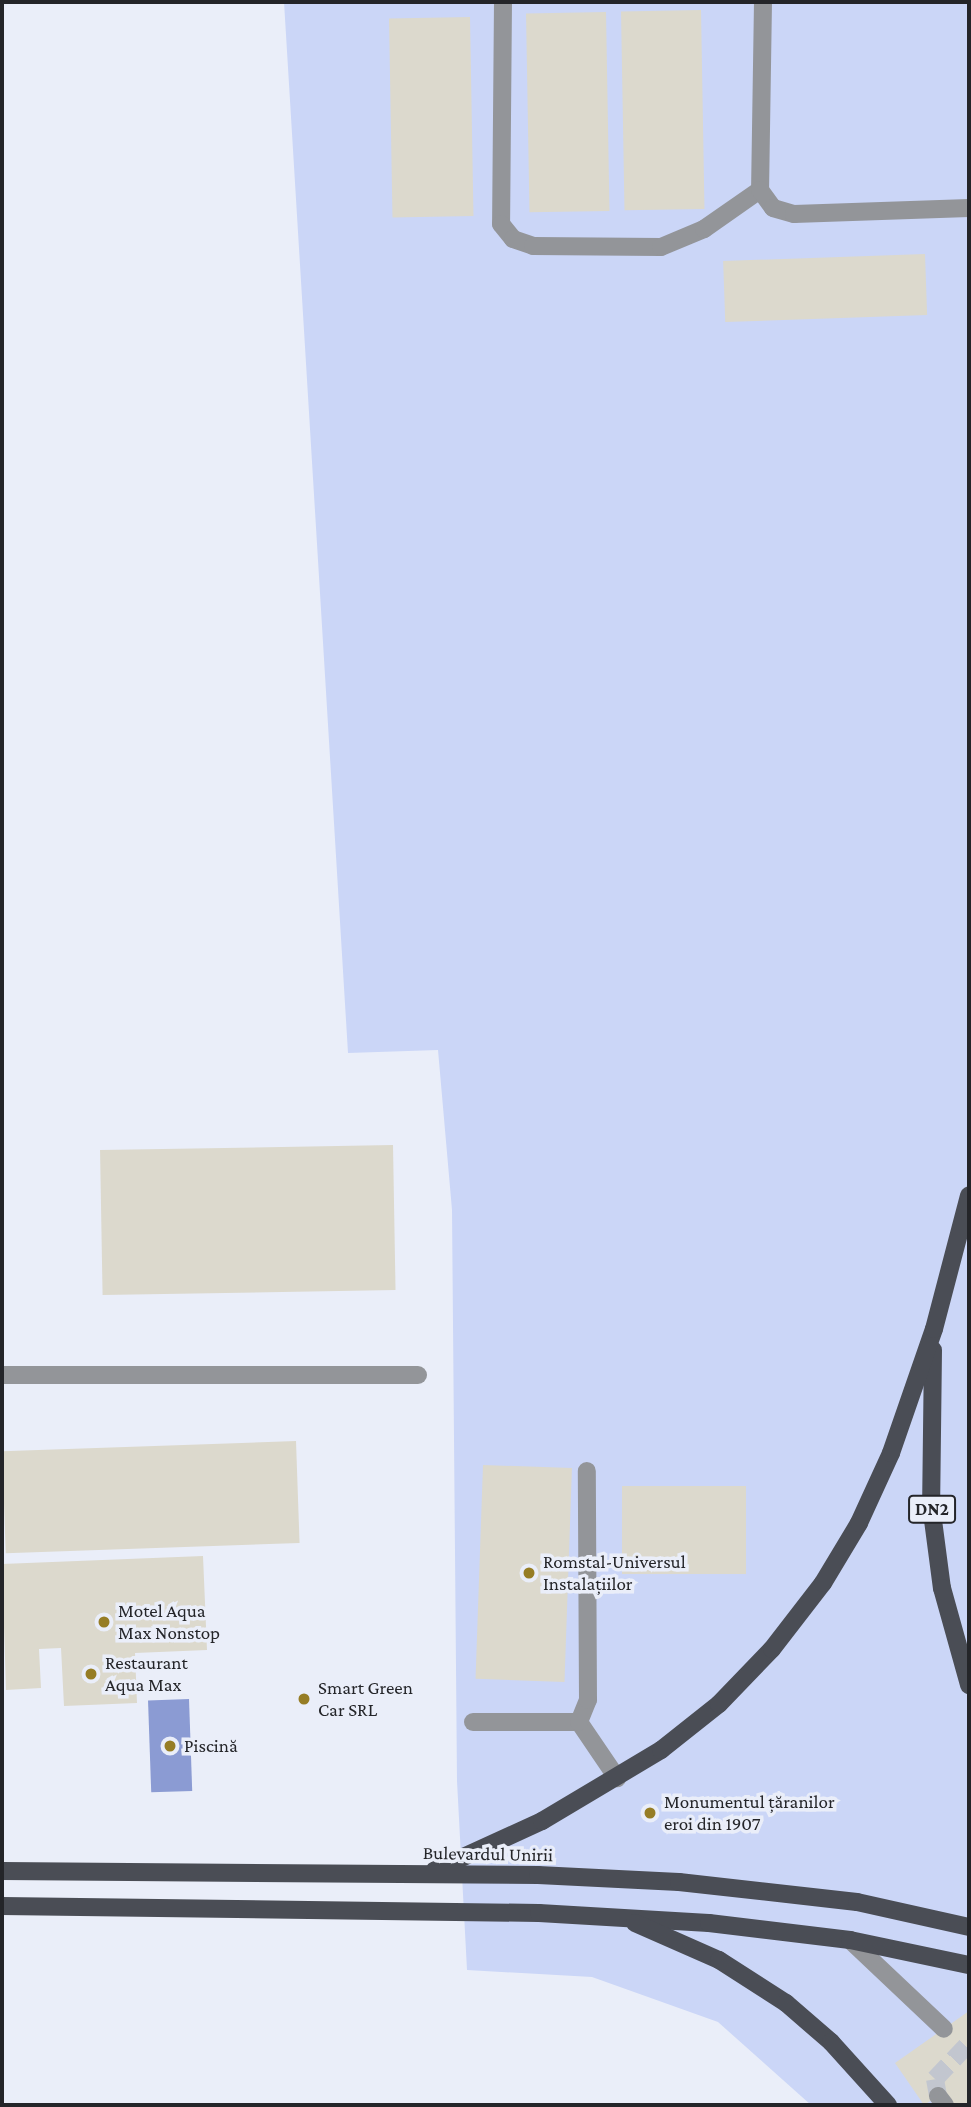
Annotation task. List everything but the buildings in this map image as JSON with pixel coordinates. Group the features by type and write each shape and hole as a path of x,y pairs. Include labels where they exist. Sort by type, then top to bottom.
{"main road":[{"name":"DN2","path":"969,1196 934,1329 931,1505 942,1588 969,1685"},
{"path":"428,1873 542,1821 617,1778 719,1704 772,1649 823,1583 859,1523 891,1453 934,1329"},
{"name":"Bulevardul Unirii","path":"2,1871 428,1873 679,1882 857,1902 969,1927"},
{"path":"2,1906 622,1918 850,1940 969,1965"},
{"path":"622,1918 719,1960 786,2003 831,2042 888,2105"}],"lane":[{"path":"503,2 502,224 513,239 533,246 661,247 704,229 761,190"},
{"path":"763,2 761,190 773,208 794,214 969,208"},
{"path":"2,1375 418,1375"},
{"path":"579,1722 588,1700 587,1471"},
{"path":"473,1722 579,1722"},
{"path":"579,1722 617,1778"},
{"path":"850,1940 944,2029"}],"shaded area":[{"path":"284,2 969,2 969,2105 811,2105 718,2022 592,1977 467,1970 457,1781 452,1210 438,1050 348,1053"}],"water":[{"name":"Piscină","path":"189,1699 192,1791 151,1792 148,1700"}],"tunnel":[{"path":"938,2096 935,2079 969,2043"}],"place":[{"name":"Romstal-Universul Instalațiilor","path":"529,1573"},
{"name":"Motel Aqua Max Nonstop","path":"104,1622"},
{"name":"Restaurant Aqua Max","path":"91,1674"},
{"name":"Smart Green Car SRL","path":"304,1699"},
{"name":"Piscină","path":"170,1746"},
{"name":"Monumentul țăranilor eroi din 1907","path":"650,1813"}]}
